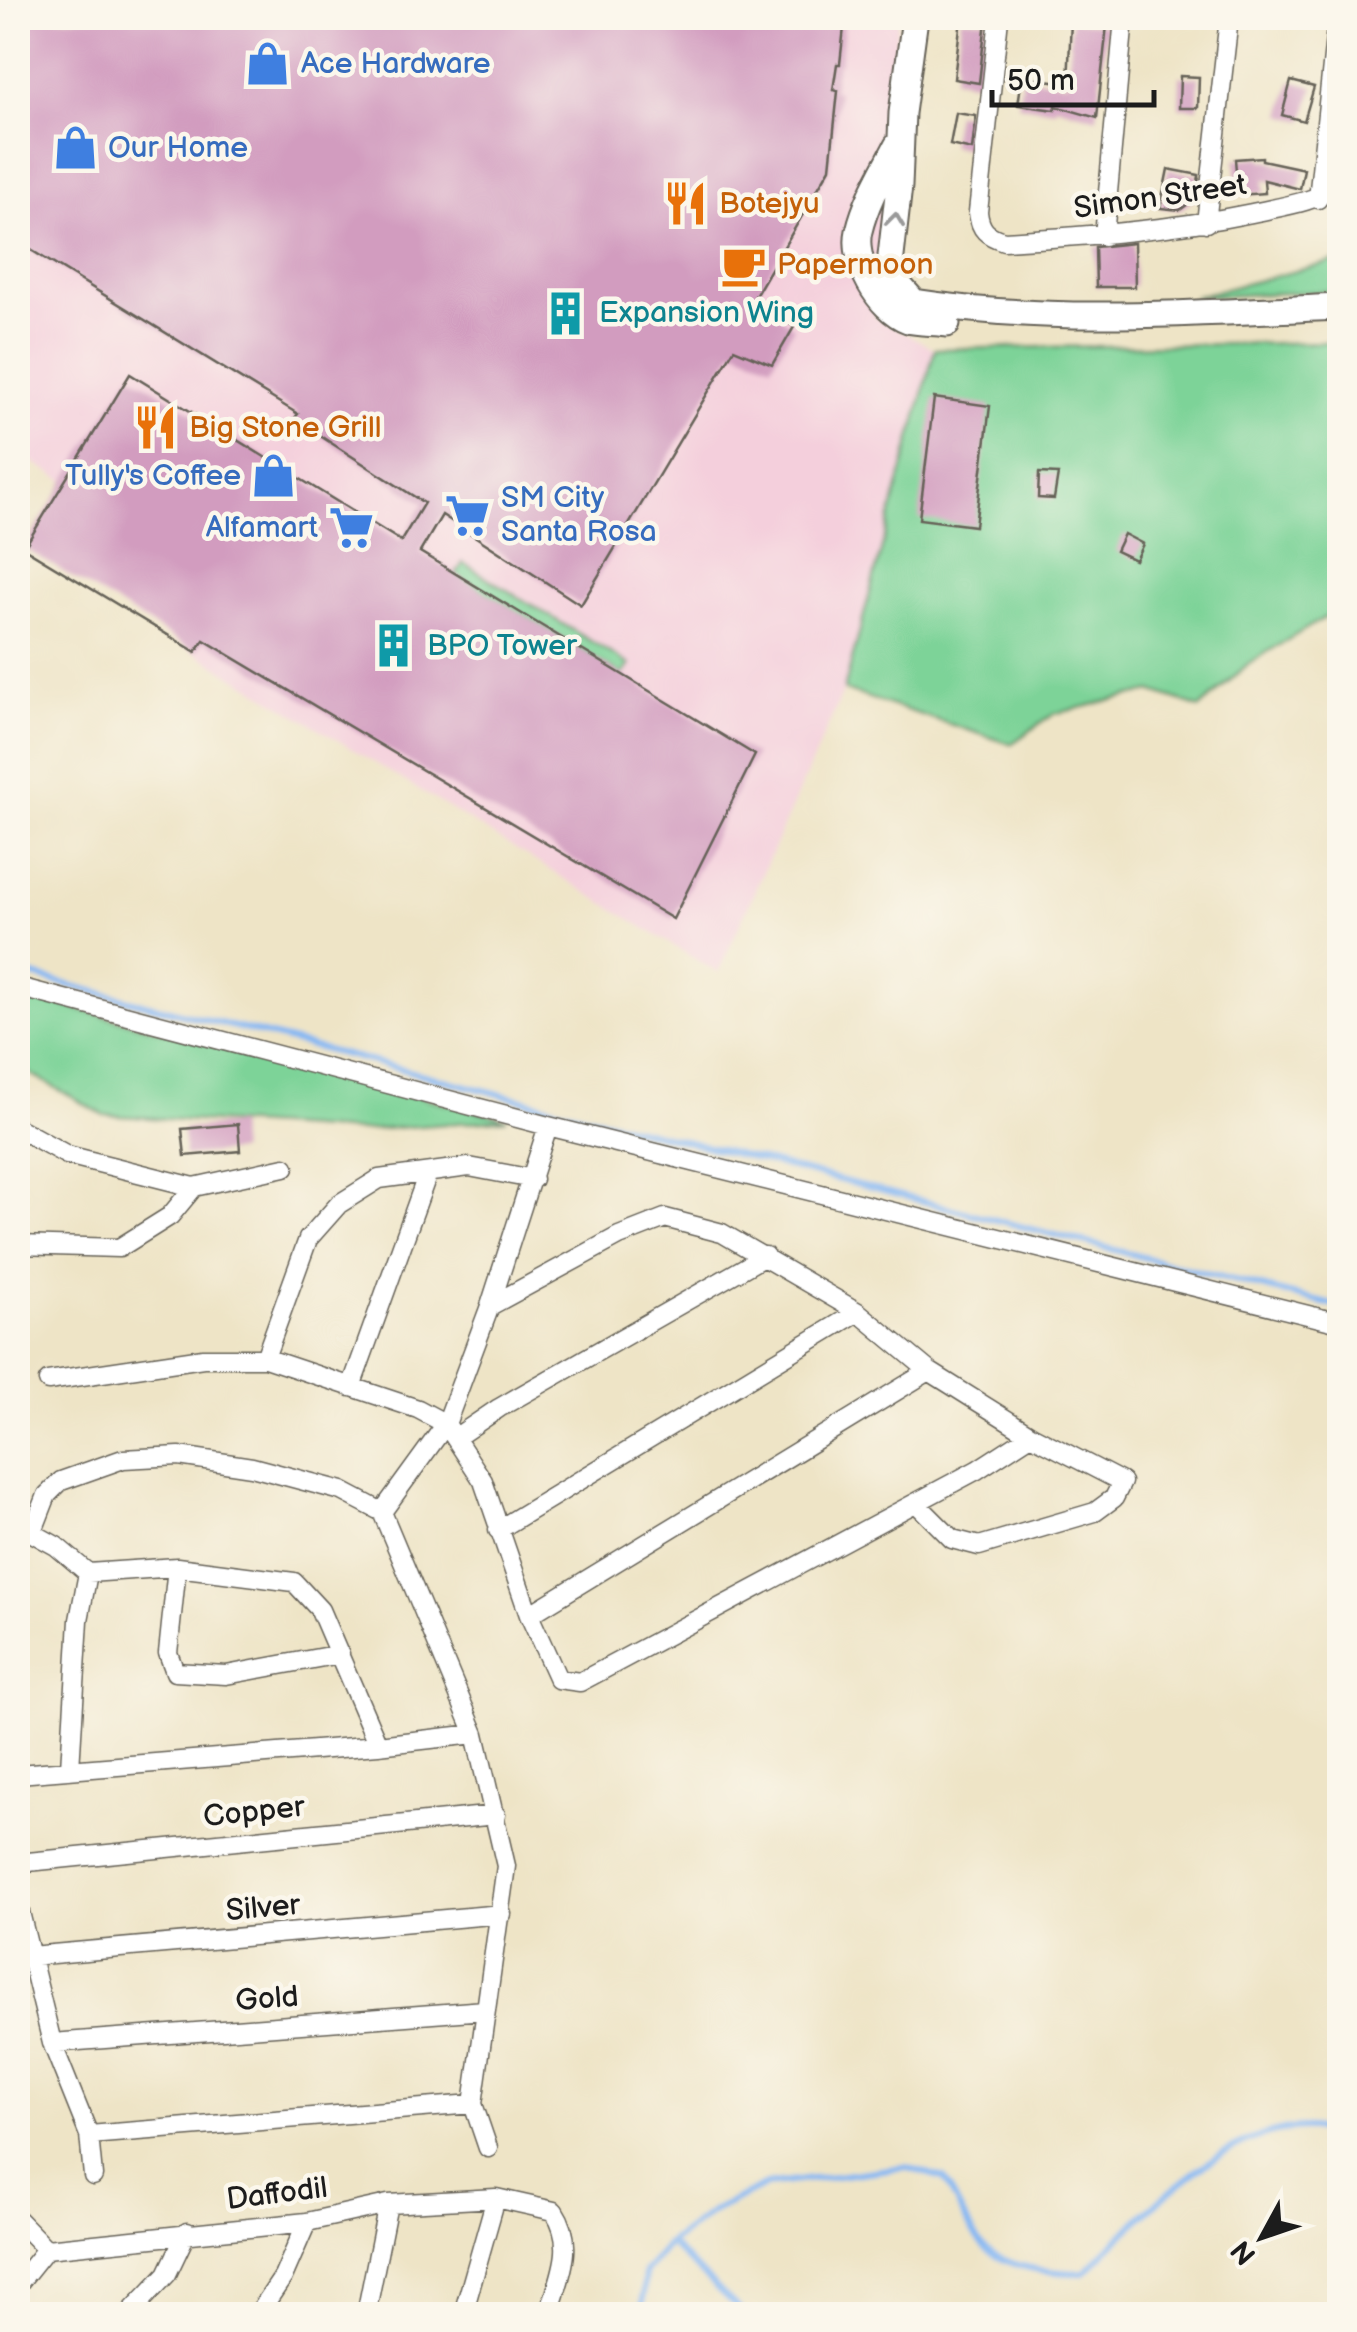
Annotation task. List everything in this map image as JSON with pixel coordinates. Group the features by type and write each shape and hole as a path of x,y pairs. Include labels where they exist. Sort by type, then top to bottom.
{"main road":[{"path":"915,18 890,265 897,283 914,302 974,311 1078,317 1335,315"},
{"path":"900,142 876,186 858,234 862,265 879,297 907,320 1134,332 1335,315"}],"street":[{"name":"Simon Street","path":"998,18 978,212 984,232 1004,241 1104,236 1206,223 1318,199 1340,185"},
{"path":"1104,236 1124,18"},
{"path":"1206,223 1229,18"},
{"path":"1318,199 1337,18"},
{"path":"18,987 548,1126 1340,1323"},
{"path":"382,1512 451,1431 548,1126"},
{"path":"18,1128 67,1155 194,1188 285,1167"},
{"path":"265,1358 308,1239 339,1204 379,1179 469,1168 532,1178"},
{"path":"351,1387 428,1173"},
{"path":"18,1245 119,1248 170,1216 194,1188"},
{"path":"490,1306 619,1236 665,1218 722,1233 858,1312 929,1371 1030,1435 1122,1482 1114,1498 1095,1512 978,1546 952,1540 916,1503"},
{"path":"451,1431 499,1408 765,1256"},
{"path":"498,1530 858,1312"},
{"path":"48,1380 203,1358 265,1358 418,1409 451,1431 483,1481 529,1615 558,1679 580,1682 978,1470 1030,1435"},
{"path":"529,1615 929,1371"},
{"path":"378,1745 320,1610 294,1582 176,1567 88,1574 25,1528 47,1495 61,1481 123,1460 178,1456 252,1466 342,1491 382,1512 475,1734 506,1866 473,2104 488,2148"},
{"path":"176,1567 168,1652 175,1672 226,1674 340,1654"},
{"path":"70,1768 79,1620 88,1574"},
{"path":"18,1774 475,1734"},
{"name":"Copper","path":"18,1863 496,1815"},
{"path":"18,1904 52,2043 89,2134 93,2176"},
{"name":"Silver","path":"30,1956 502,1914"},
{"name":"Gold","path":"52,2043 486,2010"},
{"path":"89,2134 473,2104"},
{"path":"464,2314 496,2198"},
{"name":"Daffodil","path":"46,2249 308,2222 388,2204 496,2198 554,2212 566,2229 567,2248 549,2314"},
{"path":"366,2314 388,2204"},
{"path":"18,2220 46,2249 18,2284"},
{"path":"258,2314 283,2277 308,2222"},
{"path":"129,2314 167,2274 188,2232"}],"shaded area":[{"name":"SM City Santa Rosa","path":"18,18 898,18 875,317 935,349 844,690 718,973 24,548 66,482 18,453"}],"green space":[{"path":"1339,260 1339,291 1193,297"},
{"path":"1339,342 1339,609 1249,663 1200,708 1151,691 1054,714 1011,744 844,690 935,349"},
{"path":"463,563 630,665 622,675 456,575"},
{"path":"18,994 507,1119 358,1131 104,1115 18,1067"}],"building":[{"name":"SM City Santa Rosa","path":"18,18 845,18 833,90 838,91 830,168 754,298 794,327 772,365 734,349 581,605 442,515 420,552 755,755 673,919 204,640 196,652 24,548 130,374 401,541 424,503 294,419 298,414 18,242"},
{"path":"961,18 986,20 979,83 954,79"},
{"path":"1071,21 1107,25 1097,118 1056,106 1055,110 1018,105 1022,77 1068,83"},
{"path":"1180,76 1199,77 1198,108 1179,108"},
{"path":"1291,81 1314,87 1304,121 1282,115"},
{"path":"956,113 976,116 972,150 950,145"},
{"path":"1262,157 1304,169 1300,189 1264,180 1265,193 1238,195 1235,159"},
{"path":"1168,169 1199,175 1196,198 1180,210 1160,208"},
{"path":"1134,243 1135,287 1096,287 1095,247"},
{"path":"934,398 990,406 975,526 919,519"},
{"path":"1039,473 1058,474 1054,499 1038,498"},
{"path":"1124,534 1143,544 1135,560 1116,551"},
{"path":"238,1124 240,1151 185,1156 182,1129"}],"waterway":[{"path":"18,972 1340,1307"},
{"path":"642,2314 645,2272 669,2243 713,2211 766,2185 905,2167 944,2178 974,2234 1000,2258 1043,2270 1084,2273 1158,2202 1215,2158 1278,2131 1310,2128 1340,2138"},
{"path":"669,2243 744,2314"}],"place":[{"name":"Ace Hardware","path":"268,64"},
{"name":"Our Home","path":"75,148"},
{"name":"Botejyu","path":"686,204"},
{"name":"Papermoon","path":"744,265"},
{"name":"Expansion Wing","path":"566,313"},
{"name":"Big Stone Grill","path":"156,428"},
{"name":"Tully's Coffee","path":"274,476"},
{"name":"SM City Santa Rosa","path":"468,515"},
{"name":"Alfamart","path":"351,528"},
{"name":"BPO Tower","path":"394,646"}]}
